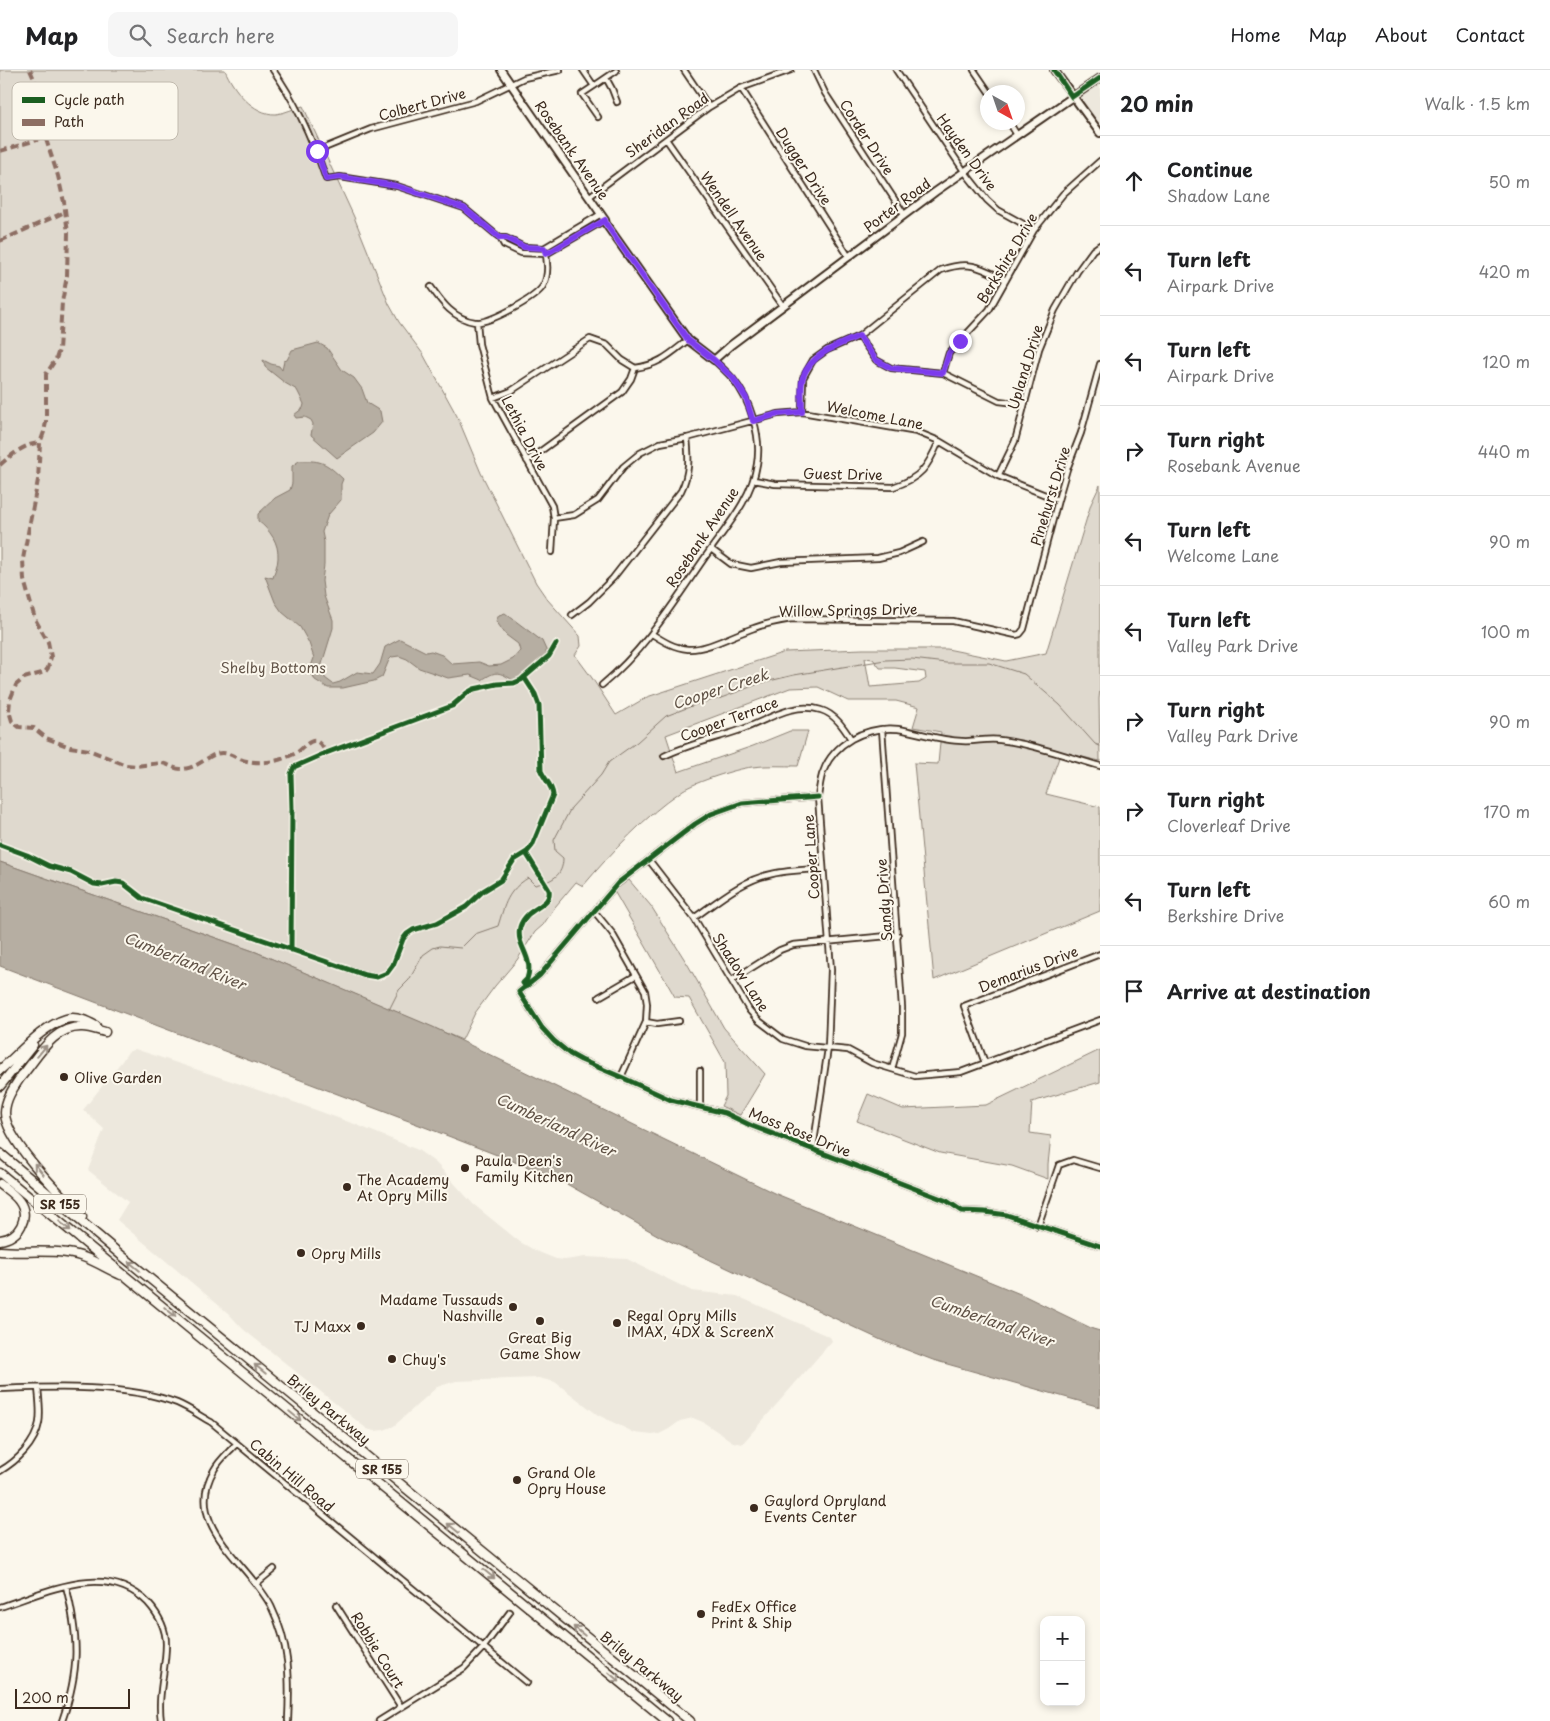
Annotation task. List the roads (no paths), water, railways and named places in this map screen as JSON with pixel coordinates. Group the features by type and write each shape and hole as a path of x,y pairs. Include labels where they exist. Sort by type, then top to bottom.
{"highway":[{"path":"0,1070 46,1030 61,1021 67,1019 85,1020 105,1032 80,1027 65,1030 50,1041 0,1100"},
{"path":"61,1021 65,1030"},
{"path":"0,1086 46,1030"},
{"path":"22,1076 7,1100 5,1110 7,1126 52,1184 120,1255"},
{"name":"Briley Parkway","path":"0,1152 120,1255 690,1721"},
{"name":"Briley Parkway","path":"0,1174 666,1721"},
{"path":"0,1184 19,1202 24,1213 23,1221 16,1234 0,1240"},
{"path":"0,1251 68,1253 92,1260 132,1281"}],"street":[{"path":"273,70 290,94 317,151 326,179 340,177 397,186 464,208 500,238 506,238 524,247 545,251 603,217"},
{"name":"Rosebank Avenue","path":"501,70 688,340 733,378 746,398 753,421 758,451 758,463 754,480 738,510 652,634 630,661 602,685"},
{"name":"Colbert Drive","path":"317,151 371,129 476,101 524,78 560,70"},
{"path":"583,70 594,86"},
{"path":"684,70 709,107"},
{"path":"766,70 769,77"},
{"name":"Sheridan Road","path":"590,196 709,107 741,88 791,70"},
{"name":"Corder Drive","path":"814,70 825,93 904,214"},
{"name":"Hayden Drive","path":"896,70 964,171 987,200 998,210 1034,230"},
{"path":"974,70 984,85"},
{"path":"1054,70 1100,133"},
{"path":"598,118 582,94 616,71"},
{"path":"606,78 617,102"},
{"name":"Porter Road","path":"714,360 904,214 1100,78"},
{"name":"Dugger Drive","path":"741,88 849,257"},
{"path":"1014,130 1017,135"},
{"name":"Wendell Avenue","path":"666,138 784,306"},
{"name":"Berkshire Drive","path":"943,373 949,353 983,318 1034,230 1063,194 1100,161"},
{"name":"Upland Drive","path":"998,476 1015,441 1039,349 1055,310 1077,272 1100,245"},
{"path":"431,287 447,308 459,316 476,322 495,317 533,296 543,287 547,273 545,251"},
{"path":"802,412 802,378 813,360 827,350 859,336 941,270 957,264 979,266 1006,280"},
{"name":"Lethia Drive","path":"476,322 478,344 493,398 552,506 554,518 552,552"},
{"path":"859,336 876,360 891,368 943,373 1000,401 1024,404"},
{"path":"493,398 511,392 590,339 607,345 622,360 635,368 648,366 662,360 688,340"},
{"name":"Pinehurst Drive","path":"1020,634 1024,629 1058,500 1067,469 1081,433 1100,364"},
{"path":"527,461 622,392 631,379 635,368"},
{"name":"Welcome Lane","path":"554,518 574,515 598,500 624,467 640,453 660,443 687,438 778,414 802,412 917,432 939,441 998,476 1058,500"},
{"path":"572,615 589,602 613,578 681,491 687,479 689,466 687,438"},
{"name":"Guest Drive","path":"754,480 775,484 893,487 908,483 923,472 930,462 939,441"},
{"path":"711,549 731,564 751,568 782,562 878,558 899,553 923,542"},
{"name":"Willow Springs Drive","path":"652,634 670,645 688,649 700,648 765,624 792,620 953,621 1016,635 1020,634"},
{"name":"Cooper Terrace","path":"664,756 694,743 740,730 785,711 797,709 822,710 836,718 852,739"},
{"name":"Cooper Lane","path":"813,1150 828,1048 831,970 818,797 823,774 830,760 840,747 852,739 870,730 882,729 899,730 963,741 985,738 1020,743 1100,766"},
{"name":"Sandy Drive","path":"882,729 902,1007 902,1033 892,1069"},
{"path":"621,1077 646,1022 647,1004 645,991 612,933 594,911 618,883 711,814 742,803 759,800 818,797"},
{"name":"Shadow Lane","path":"649,860 694,918 749,1010 758,1020 783,1039 805,1046 848,1050 872,1063 916,1076 940,1075 961,1072 1100,1020"},
{"path":"694,918 732,891 750,882 771,874 822,869"},
{"name":"Moss Rose Drive","path":"594,911 540,975 519,992 542,1028 554,1041 581,1060 671,1100 725,1113 752,1126 947,1201 962,1211 1007,1215 1100,1246"},
{"path":"732,980 780,950 793,945 828,940 898,935"},
{"name":"Demarius Drive","path":"985,1063 964,1006 1100,954"},
{"path":"599,997 635,976"},
{"path":"646,1022 657,1024 678,1021"},
{"path":"700,1071 700,1107"},
{"path":"1038,1226 1059,1165 1073,1160 1100,1168"},
{"name":"Cabin Hill Road","path":"0,1388 119,1390 178,1403 211,1422 527,1683"},
{"path":"0,1471 19,1457 32,1441 39,1424 38,1388"},
{"path":"236,1444 215,1468 205,1491 204,1503 207,1516 215,1533 256,1583 275,1615 285,1644 290,1676 288,1721"},
{"path":"256,1583 274,1569"},
{"path":"0,1608 66,1586 84,1582 101,1581 124,1587 138,1594 157,1616 164,1630 166,1644 161,1721"},
{"path":"62,1721 73,1684 76,1658 74,1616 66,1586"},
{"name":"Robbie Court","path":"336,1605 401,1707"},
{"path":"379,1721 464,1668 483,1648 510,1612"}],"water":[{"path":"318,343 327,348 342,370 354,378 362,389 367,403 380,411 382,422 373,433 337,458 311,435 313,424 311,420 305,417 296,418 294,415 303,408 304,404 297,390 265,367 263,360 279,366 282,370 284,361 287,360 292,350"},
{"path":"299,461 314,461 324,464 343,479 341,484 341,500 328,515 322,532 324,565 322,581 324,596 333,620 333,628 322,664 325,678 333,684 357,672 373,674 380,664 385,647 400,639 426,652 431,651 442,655 452,664 479,662 489,666 501,665 513,659 520,651 518,644 506,635 496,621 499,615 505,613 542,641 546,650 546,659 524,677 513,680 498,673 494,673 482,680 470,675 448,678 419,668 407,659 399,656 392,657 389,660 382,677 374,681 343,688 328,688 315,680 310,669 314,658 309,643 300,627 282,612 275,602 265,576 273,578 278,552 273,537 258,521 258,514 275,498 290,490 292,466"},
{"name":"Cumberland River","path":"0,862 256,952 433,1027 774,1193 1025,1296 1100,1331 1100,1407 933,1360 881,1340 661,1237 556,1178 0,966"}],"waterway":[{"name":"Cooper Creek","path":"389,1010 399,990 409,980 423,955 433,948 440,946 461,948 475,934 498,926 511,893 521,883 528,878 535,885 555,877 561,870 563,858 555,851 554,840 571,808 601,775 609,762 637,742 666,716 697,704 721,698 761,683 794,675 885,660 912,659 946,663 989,663 1024,674 1060,705 1095,744 1100,746"}],"place":[{"name":"Olive Garden","path":"64,1077"},
{"name":"Paula Deen's Family Kitchen","path":"465,1168"},
{"name":"The Academy At Opry Mills","path":"347,1187"},
{"name":"Opry Mills","path":"301,1253"},
{"name":"Madame Tussauds Nashville","path":"513,1307"},
{"name":"Great Big Game Show","path":"540,1321"},
{"name":"Regal Opry Mills IMAX, 4DX & ScreenX","path":"617,1323"},
{"name":"TJ Maxx","path":"361,1326"},
{"name":"Chuy's","path":"392,1359"},
{"name":"Grand Ole Opry House","path":"517,1480"},
{"name":"Gaylord Opryland Events Center","path":"754,1508"},
{"name":"FedEx Office Print & Ship","path":"701,1614"}],"park label":[{"name":"Shelby Bottoms","path":"273,667"}]}
